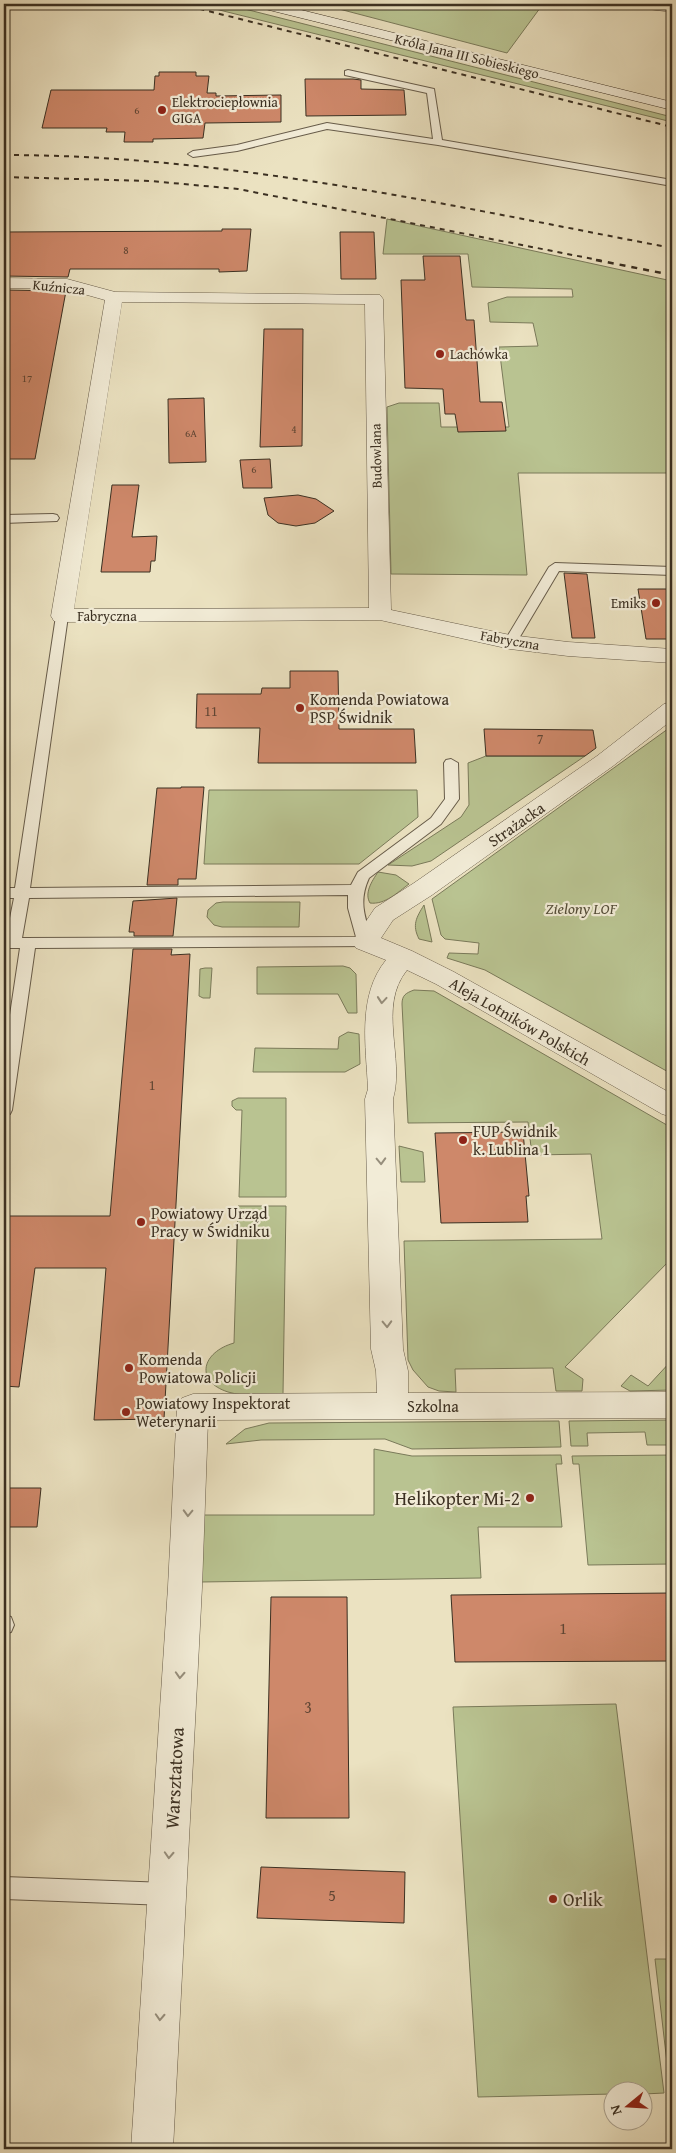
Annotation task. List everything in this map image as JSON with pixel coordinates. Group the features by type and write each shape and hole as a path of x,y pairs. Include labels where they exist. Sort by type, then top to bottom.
{"street":[{"name":"Króla Jana III Sobieskiego","path":"262,4 672,106"},
{"path":"640,4 672,8"},
{"name":"Kuźnicza","path":"4,283 67,284 114,297"},
{"name":"Budowlana","path":"114,297 374,298 380,614"},
{"name":"Fabryczna","path":"114,297 62,616 380,614 510,642 568,649 672,656"},
{"name":"Strażacka","path":"365,942 384,914 423,889 597,766 672,709"},
{"name":"Aleja Lotników Polskich","path":"365,942 403,957 445,978 672,1107"},
{"path":"393,1406 392,1371 387,1349 379,1099 382,1089 381,1023 384,986 387,978 403,957"},
{"name":"Szkolna","path":"193,1407 672,1405"},
{"name":"Warsztatowa","path":"152,2149 193,1407"}],"lane":[{"path":"348,73 431,91 438,142"},
{"path":"193,154 238,148 327,126 438,142 672,183"},
{"path":"4,519 53,518"},
{"path":"510,642 555,567 672,571"},
{"path":"4,1110 15,943 62,616"},
{"path":"365,942 355,908 356,890 363,875 436,821 452,800 451,763"},
{"path":"4,893 174,890 356,890"},
{"name":"Aleja Lotników Polskich","path":"15,943 365,942"},
{"path":"4,1888 167,1894"}],"green space":[{"path":"195,4 225,4 672,117 672,122"},
{"path":"320,4 543,4 507,53"},
{"path":"387,219 672,281 672,473 518,473 527,575 391,574 387,407 399,403 439,403 441,427 509,427 499,347 538,346 533,323 490,322 488,303 507,297 573,297 572,289 472,287 468,254 383,254"},
{"name":"Zielony LOF","path":"672,726 672,1074 485,970 447,958 449,953 478,954 479,943 445,939 441,935 432,899"},
{"path":"486,756 585,756 431,861 412,866 388,865 461,817 469,805 468,763"},
{"path":"209,790 417,790 418,817 359,864 204,864"},
{"path":"378,872 396,875 409,884 386,900 370,903 368,891"},
{"path":"300,902 299,927 222,927 214,925 207,917 208,910 216,903"},
{"path":"424,905 432,942 419,939 415,926"},
{"path":"343,966 350,968 356,974 357,1013 348,1013 338,994 257,994 257,967"},
{"path":"212,968 210,998 199,996 200,969"},
{"path":"414,990 434,991 672,1128 672,1258 565,1367 583,1379 582,1391 556,1391 553,1368 455,1369 456,1392 439,1391 428,1387 413,1370 408,1360 404,1241 602,1239 591,1154 532,1155 528,1122 408,1123 402,1004 405,995"},
{"path":"348,1032 359,1034 360,1064 345,1072 253,1072 255,1048 338,1049 339,1037"},
{"path":"238,1098 286,1098 286,1197 239,1197 242,1110 236,1110 232,1106 232,1101"},
{"path":"399,1146 423,1152 425,1182 401,1182"},
{"path":"238,1206 286,1206 283,1394 234,1394 217,1387 210,1381 207,1374 206,1367 215,1353 223,1347 234,1343"},
{"path":"672,1360 672,1390 630,1391 621,1386 631,1375 648,1386"},
{"path":"672,1420 672,1445 647,1445 645,1432 587,1433 588,1446 571,1446 569,1421"},
{"path":"559,1421 561,1447 412,1449 385,1439 261,1440 226,1444 245,1429 269,1423"},
{"path":"374,1449 412,1456 561,1455 562,1464 556,1464 562,1527 478,1527 481,1578 200,1582 202,1515 374,1515"},
{"path":"672,1455 672,1564 588,1565 579,1464 573,1464 572,1456"},
{"name":"Orlik","path":"616,1704 664,2093 654,2094 654,2080 604,2080 604,2094 478,2097 453,1707"},
{"path":"655,1959 672,1959 672,2089 670,2089"}],"building":[{"name":"Elektrociepłownia GIGA","path":"159,72 196,72 196,76 209,76 207,93 216,93 216,96 281,95 281,122 205,123 203,138 153,139 153,142 124,142 125,132 106,132 107,128 42,128 51,90 154,90 155,76 159,76"},
{"path":"305,79 353,79 361,80 361,89 404,90 406,115 306,116"},
{"path":"222,229 251,229 247,271 219,272 219,269 70,269 68,277 4,276 4,232 222,231"},
{"path":"340,232 374,232 376,279 341,279"},
{"path":"423,256 460,256 466,320 474,320 480,402 502,402 506,431 458,432 455,414 445,414 443,389 405,388 401,280 425,280"},
{"path":"4,290 66,291 35,459 9,459 9,457 4,457"},
{"path":"264,329 303,329 302,446 260,447"},
{"path":"204,398 206,462 169,463 168,399"},
{"path":"270,459 272,488 243,488 240,460"},
{"path":"112,485 139,485 132,537 157,536 155,561 151,561 150,572 101,572"},
{"path":"298,495 316,499 334,511 315,523 296,526 278,523 268,515 264,498"},
{"path":"564,573 587,574 595,638 572,638"},
{"path":"638,589 672,589 672,639 646,639"},
{"name":"Komenda Powiatowa PSP Świdnik","path":"290,671 338,671 339,729 414,729 416,763 258,763 260,728 196,728 197,694 261,694 262,688 290,688"},
{"path":"484,729 593,730 596,748 585,756 486,756"},
{"path":"204,787 196,879 178,879 178,885 147,885 157,788"},
{"path":"177,898 173,936 134,936 134,932 129,932 133,901"},
{"path":"133,949 172,949 171,955 190,954 164,1419 94,1420 106,1268 35,1268 19,1387 4,1386 4,1216 110,1216"},
{"path":"523,1132 529,1196 526,1196 528,1222 441,1223 435,1133"},
{"path":"4,1488 41,1488 37,1527 4,1527"},
{"path":"672,1593 672,1661 455,1662 451,1595"},
{"path":"271,1597 347,1597 349,1818 266,1818"},
{"path":"261,1867 405,1872 404,1923 257,1918"}],"railway":[{"path":"180,4 672,127"},
{"path":"4,155 89,157 256,173 423,200 672,248"},
{"path":"4,177 150,181 238,189 603,261"},
{"path":"596,260 672,275"}],"place":[{"name":"Elektrociepłownia GIGA","path":"162,110"},
{"name":"Lachówka","path":"440,354"},
{"name":"Emiks","path":"656,603"},
{"name":"Komenda Powiatowa PSP Świdnik","path":"300,708"},
{"name":"FUP Świdnik k. Lublina 1","path":"463,1140"},
{"name":"Powiatowy Urząd Pracy w Świdniku","path":"141,1222"},
{"name":"Komenda Powiatowa Policji","path":"129,1368"},
{"name":"Powiatowy Inspektorat Weterynarii","path":"126,1412"},
{"name":"Helikopter Mi-2","path":"530,1498"},
{"name":"Orlik","path":"553,1899"}]}
